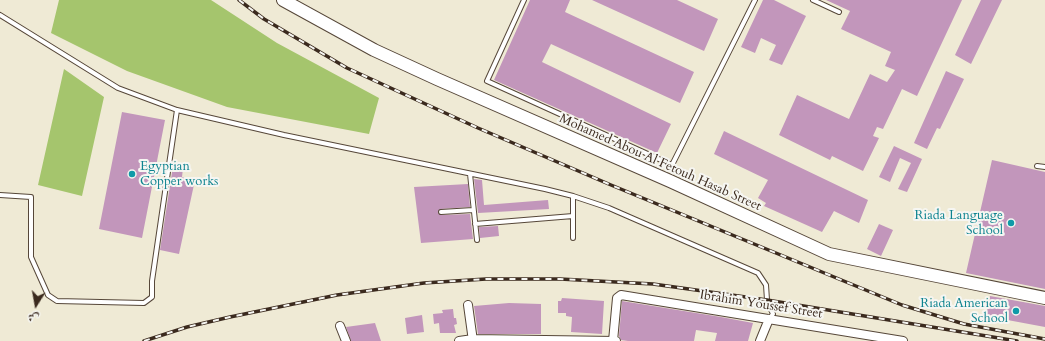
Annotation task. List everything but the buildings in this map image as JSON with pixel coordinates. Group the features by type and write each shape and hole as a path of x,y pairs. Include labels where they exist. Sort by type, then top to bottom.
{"street":[{"name":"Mohamed Abou Al Fetouh Hasab Street","path":"283,0 374,50 829,254 1045,298"},
{"name":"Ibrahim Youssef Street","path":"614,341 617,298 622,295 769,319 863,338 903,341"},
{"path":"468,305 473,340"},
{"path":"760,341 769,319"},
{"path":"340,326 346,341"},
{"path":"459,341 614,341"}],"lane":[{"path":"524,0 487,81 672,165 755,0"},
{"path":"813,0 838,12"},
{"path":"0,15 118,88 177,110 284,135 573,196 609,208 758,273 766,285 767,300 773,314 769,319"},
{"path":"0,195 31,198 31,257 48,296 57,301 144,303 152,297 152,281 177,110"},
{"path":"1037,166 1045,167"},
{"path":"470,174 477,240"},
{"path":"573,196 573,238"},
{"path":"441,212 473,210"},
{"path":"475,224 573,216"}],"green space":[{"path":"59,0 211,0 277,43 379,98 369,134 227,107 127,71 51,33"},
{"path":"64,69 104,97 82,196 38,185"}],"railway":[{"path":"239,0 264,19 347,68 478,128 611,185 902,305 964,324 1045,339"},
{"path":"144,341 187,327 337,295 424,283 486,279 560,279 653,284 767,300 1017,341"}],"place":[{"name":"Egyptian Copper works","path":"132,174"},
{"name":"Riada Language School","path":"1011,223"},
{"name":"Riada American School","path":"1016,311"}]}
